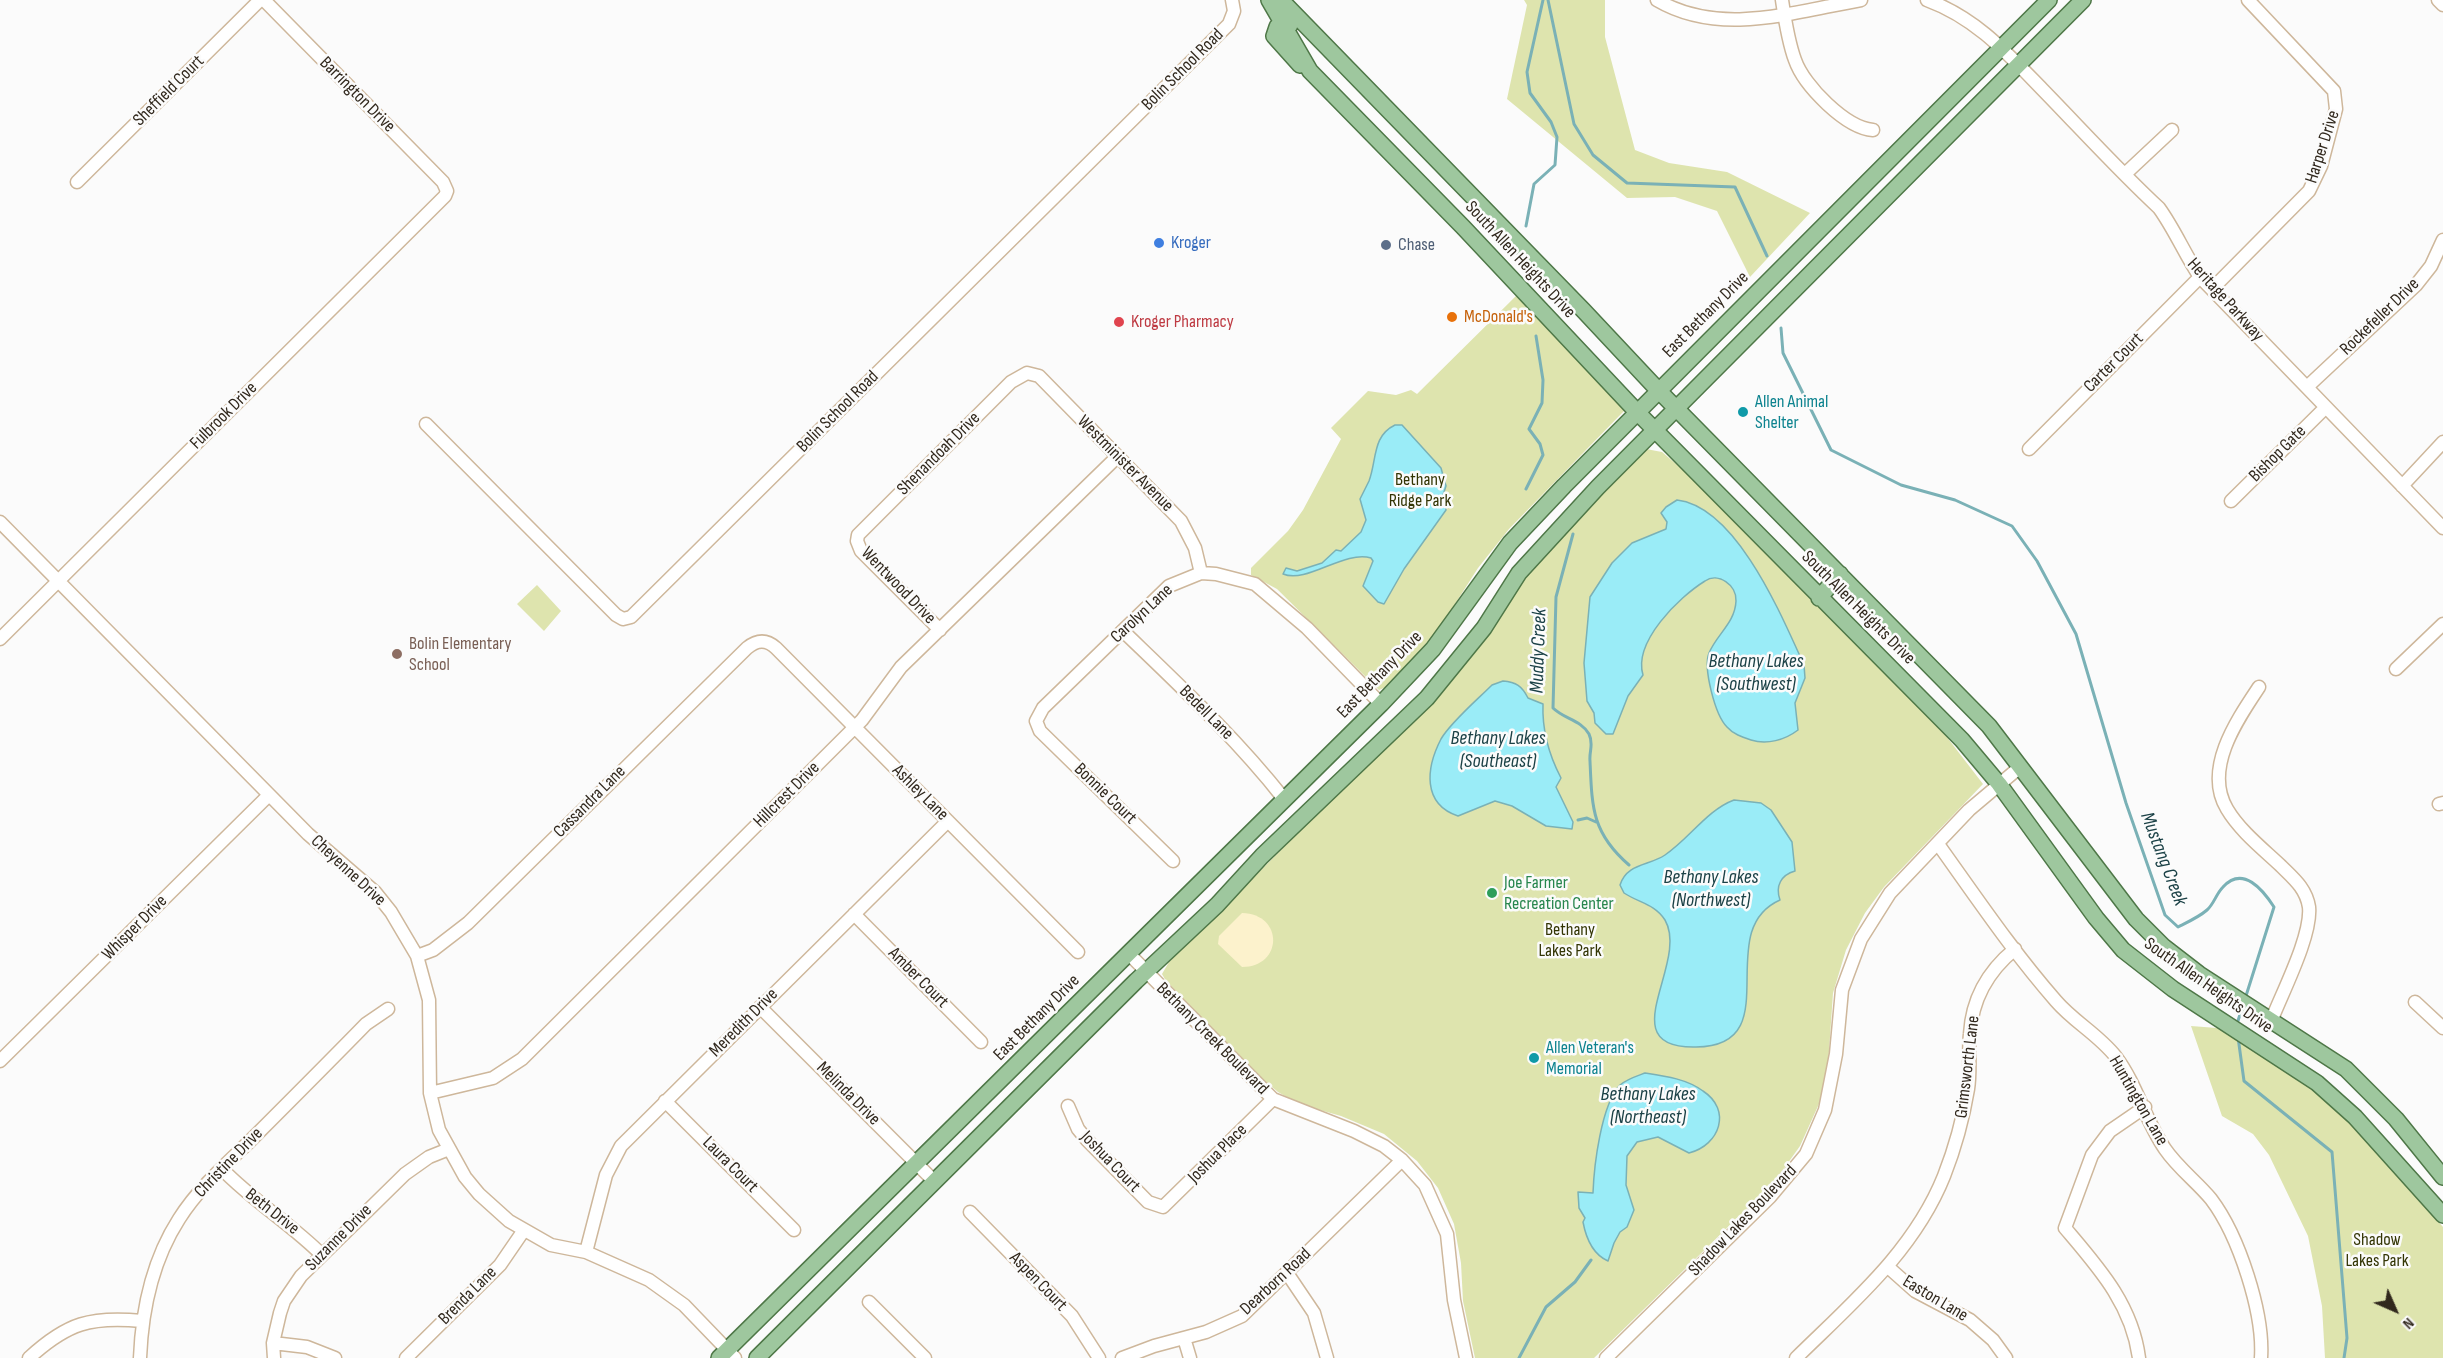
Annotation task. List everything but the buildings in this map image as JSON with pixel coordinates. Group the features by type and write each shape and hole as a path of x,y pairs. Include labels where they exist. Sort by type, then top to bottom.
{"main road":[{"name":"South Allen Heights Drive","path":"1269,0 1310,71 1463,227 1637,412 1962,740 1999,784 2096,918 2123,950 2218,1020 2317,1083 2355,1117 2443,1215"},
{"name":"South Allen Heights Drive","path":"1281,0 1583,310 1677,410 1989,726 2136,919 2164,947 2226,991 2346,1069 2366,1085 2443,1177"},
{"name":"East Bethany Drive","path":"727,1355 1381,704 1433,649 1510,543 1658,390 2049,0"},
{"path":"757,1358 1216,905 1262,856 1302,820 1426,698 1478,636 1519,573 1655,430 2083,0"},
{"path":"1283,25 1298,28 1338,65 1354,74"},
{"path":"1463,227 1482,208"},
{"path":"1819,598 1840,574"},
{"path":"1284,799 1302,820"}],"street":[{"name":"Sheffield Court","path":"76,182 262,0"},
{"name":"Barrington Drive","path":"262,0 443,182 447,192"},
{"name":"Bolin School Road","path":"426,424 616,615 623,618 631,617 1229,24 1234,12 1232,0"},
{"path":"1657,0 1688,15 1738,21 1861,0"},
{"path":"1782,0 1795,61 1811,87 1837,112 1861,129 1873,130"},
{"name":"Heritage Parkway","path":"1927,0 1952,4 1984,30 2126,174 2170,224 2200,277 2443,528"},
{"name":"Harper Drive","path":"2212,289 2309,191 2321,166 2338,103 2334,91 2248,0"},
{"path":"2438,0 2443,5"},
{"path":"2126,174 2172,130"},
{"name":"Fulbrook Drive","path":"0,639 441,201 447,192"},
{"name":"Rockefeller Drive","path":"2307,387 2416,285 2431,266 2443,240"},
{"name":"Carter Court","path":"2029,449 2200,277"},
{"name":"Westminister Avenue","path":"1027,373 1039,376 1181,521 1195,548 1201,573"},
{"name":"Shenandoah Drive","path":"857,541 864,529 1004,389 1027,373"},
{"name":"Bishop Gate","path":"2231,501 2326,407"},
{"path":"2402,486 2443,442"},
{"name":"Hillcrest Drive","path":"430,1093 493,1077 522,1059 856,727 901,667 1117,457"},
{"name":"Cheyenne Drive","path":"0,522 269,795 324,849 369,886 392,912 417,956 430,1011 430,1093 439,1130 479,1194 498,1212 551,1245 586,1252 649,1280 684,1305 727,1355"},
{"name":"Wentwood Drive","path":"857,541 861,551 940,630"},
{"path":"1201,573 1216,574 1255,584 1307,628 1381,704"},
{"name":"Carolyn Lane","path":"1037,727 1037,717 1043,708 1169,586 1201,573"},
{"path":"2396,669 2443,624"},
{"name":"Bedell Lane","path":"1123,631 1220,726 1259,767 1284,799"},
{"name":"Ashley Lane","path":"758,641 766,641 776,648 1078,952"},
{"name":"Cassandra Lane","path":"417,956 433,950 470,922 747,648 758,641"},
{"path":"2259,687 2233,725 2223,755 2220,785 2227,808 2244,829 2303,888 2310,922 2268,1017"},
{"name":"Bonnie Court","path":"1037,727 1173,861"},
{"name":"Shadow Lakes Boulevard","path":"1608,1357 1770,1197 1806,1154 1825,1110 1836,1054 1842,990 1861,939 1890,893 1969,810 2020,767"},
{"name":"Whisper Drive","path":"0,1061 269,795"},
{"name":"Meredith Drive","path":"586,1252 606,1175 613,1160 632,1133 948,821"},
{"name":"Huntington Lane","path":"1938,844 2057,1003 2116,1057 2145,1107 2155,1133 2166,1152 2212,1200 2223,1220 2255,1299 2260,1320 2260,1358"},
{"name":"Amber Court","path":"854,914 981,1042"},
{"name":"Grimsworth Lane","path":"1796,1358 1888,1267 1919,1223 1944,1177 1958,1137 1968,1087 1970,1034 1976,1001 1992,972 2016,949"},
{"name":"Bethany Creek Boulevard","path":"1129,954 1273,1099 1292,1109 1354,1131 1384,1146 1402,1160 1431,1194 1447,1234 1454,1300 1466,1358"},
{"path":"2415,1002 2443,1028"},
{"name":"Melinda Drive","path":"760,1007 935,1182"},
{"name":"Christine Drive","path":"140,1358 142,1321 148,1290 158,1261 179,1219 222,1169 366,1024 388,1009"},
{"name":"Joshua Place","path":"1162,1207 1273,1099"},
{"name":"Laura Court","path":"665,1101 794,1230"},
{"name":"Joshua Court","path":"1068,1106 1078,1129 1087,1140 1148,1202 1162,1207"},
{"path":"2139,1358 2131,1323 2122,1301 2065,1228 2091,1155 2110,1131 2145,1107"},
{"name":"Suzanne Drive","path":"274,1358 273,1343 284,1301 301,1276 405,1174 429,1157 449,1149"},
{"name":"Dearborn Road","path":"1122,1358 1220,1327 1242,1316 1402,1160"},
{"name":"Beth Drive","path":"222,1169 248,1195 300,1233 322,1255"},
{"name":"Aspen Court","path":"970,1212 1072,1316 1099,1358"},
{"name":"Brenda Lane","path":"406,1358 500,1265 524,1230"},
{"name":"Easton Lane","path":"1888,1267 1915,1291 1970,1320 1993,1340 2006,1358"},
{"path":"1287,1273 1311,1308 1327,1358"},
{"path":"869,1302 925,1358"},
{"path":"29,1358 51,1340 84,1323 100,1318 142,1321"},
{"path":"1184,1338 1190,1358"},
{"path":"273,1343 307,1347 335,1358"}],"green space":[{"path":"1524,0 1605,0 1605,37 1635,150 1669,163 1727,172 1810,213 1750,277 1717,211 1675,197 1627,198 1507,99 1527,5"},
{"name":"Bethany Ridge Park","path":"1518,294 1621,404 1624,411 1509,529 1478,568 1439,629 1388,686 1379,690 1277,589 1251,575 1251,568 1288,531 1303,510 1341,439 1331,428 1368,391 1396,395 1411,390 1417,394"},
{"name":"Bethany Lakes Park","path":"1646,449 1662,452 1682,469 1936,723 1983,784 1884,887 1865,913 1846,950 1833,993 1828,1066 1823,1095 1800,1146 1775,1181 1594,1358 1475,1358 1463,1301 1461,1263 1454,1224 1438,1188 1417,1161 1384,1134 1341,1116 1299,1104 1278,1092 1259,1076 1166,981 1162,974 1169,962 1445,686 1466,663 1532,567"},
{"path":"537,585 561,611 544,631 517,604"},
{"name":"Shadow Lakes Park","path":"2191,1026 2217,1028 2282,1065 2358,1130 2443,1227 2443,1358 2325,1358 2322,1306 2308,1236 2269,1155 2253,1134 2222,1116"}],"sand":[{"path":"1242,913 1256,916 1265,922 1271,931 1273,940 1271,950 1265,959 1255,965 1242,967 1218,944 1219,936"}],"water":[{"path":"1395,425 1402,425 1441,468 1446,486 1443,495 1446,510 1404,569 1384,604 1378,602 1363,586 1373,561 1371,558 1349,559 1303,575 1283,574 1286,568 1297,571 1322,563 1336,550 1341,551 1361,532 1366,520 1360,499 1369,481 1376,449 1382,435"},
{"name":"Bethany Lakes (Southwest)","path":"1677,500 1699,507 1719,522 1738,543 1770,594 1804,665 1805,678 1795,703 1798,730 1776,741 1757,741 1738,735 1723,721 1714,702 1709,680 1709,653 1729,622 1736,601 1730,585 1715,578 1694,588 1671,609 1651,635 1642,662 1643,675 1628,696 1613,734 1606,734 1595,723 1594,713 1587,701 1584,663 1590,597 1612,563 1632,543 1666,529 1667,522 1661,513"},
{"name":"Bethany Lakes (Southeast)","path":"1503,681 1518,685 1528,698 1543,704 1547,742 1561,778 1556,787 1573,822 1572,829 1546,826 1512,806 1495,801 1458,816 1438,803 1433,794 1430,784 1432,762 1445,732 1492,685"},
{"name":"Bethany Lakes (Northwest)","path":"1734,800 1761,803 1771,810 1792,842 1795,871 1786,875 1780,882 1778,890 1780,900 1760,915 1751,936 1747,960 1745,1008 1739,1028 1724,1042 1696,1047 1671,1044 1658,1034 1655,1019 1657,1000 1668,958 1670,938 1665,920 1652,907 1624,893 1620,885 1623,878 1633,869 1665,855 1715,811"},
{"name":"Bethany Lakes (Northeast)","path":"1645,1073 1683,1081 1703,1091 1712,1099 1717,1108 1718,1126 1715,1135 1708,1143 1689,1153 1658,1137 1637,1142 1627,1156 1626,1185 1634,1210 1627,1227 1620,1232 1614,1243 1608,1261 1594,1250 1588,1240 1583,1222 1585,1218 1579,1208 1578,1192 1593,1193 1603,1121 1613,1094 1623,1083"}],"waterway":[{"name":"Muddy Creek","path":"1526,226 1534,184 1555,165 1557,137 1551,122 1530,93 1527,72 1543,0"},
{"name":"Mustang Creek","path":"1548,0 1574,124 1593,155 1627,183 1735,187 1767,256"},
{"name":"Mustang Creek","path":"1781,328 1783,353 1831,450 1901,485 1955,500 2012,526 2037,561 2076,634 2126,803 2165,915 2178,927 2186,923 2207,910 2223,887 2238,878 2252,882 2274,907 2245,999"},
{"name":"Muddy Creek","path":"1526,489 1543,455 1540,444 1529,429 1542,403 1543,380 1536,336"},
{"name":"Muddy Creek","path":"1573,534 1556,597 1553,708 1582,726 1589,734 1593,806 1596,819 1608,842 1629,865"},
{"name":"Muddy Creek","path":"1578,820 1587,818 1596,822"},
{"name":"Mustang Creek","path":"2237,1024 2242,1008"},
{"name":"Mustang Creek","path":"2238,1037 2244,1081 2332,1152 2347,1338 2344,1358"},
{"name":"Muddy Creek","path":"1519,1358 1546,1307 1575,1282 1591,1260"}],"place":[{"name":"Kroger","path":"1159,243"},
{"name":"Chase","path":"1386,245"},
{"name":"McDonald's","path":"1452,317"},
{"name":"Kroger Pharmacy","path":"1119,322"},
{"name":"Allen Animal Shelter","path":"1743,412"},
{"name":"Bolin Elementary School","path":"397,654"},
{"name":"Joe Farmer Recreation Center","path":"1492,893"},
{"name":"Allen Veteran's Memorial","path":"1534,1058"}]}
